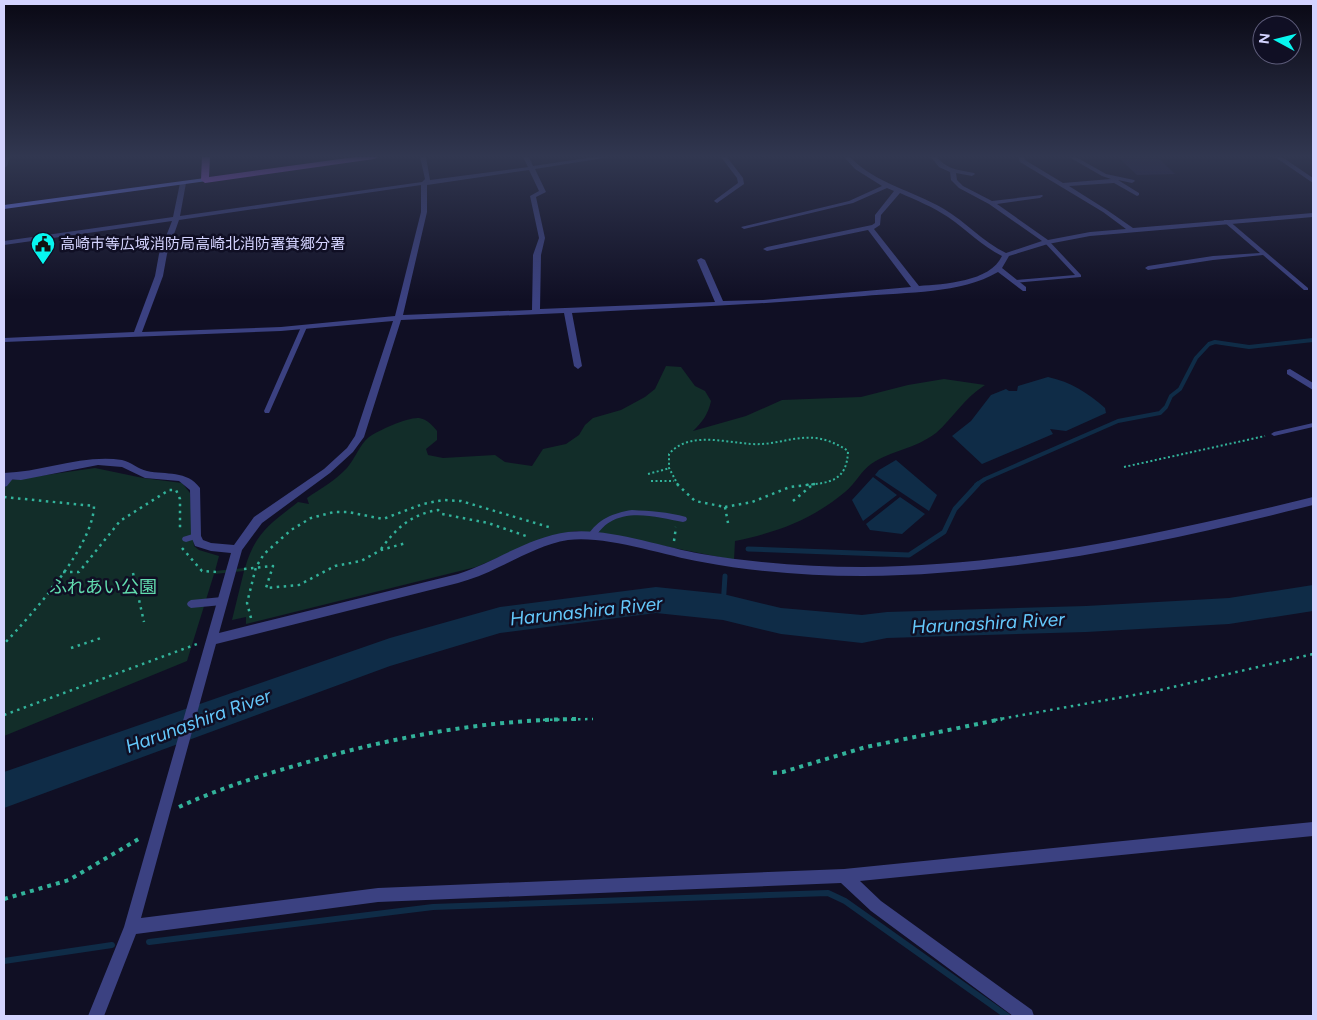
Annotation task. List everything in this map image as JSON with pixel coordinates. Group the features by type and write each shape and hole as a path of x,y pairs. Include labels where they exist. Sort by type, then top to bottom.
{"main road":[{"path":"4,207 22,205"}],"street":[{"path":"138,333 160,276 163,254 176,219 179,205"},
{"path":"4,243 278,205"},
{"path":"96,1016 131,927 206,644 222,601 237,549 258,520 328,471 350,450 359,437 398,318 424,212 424,205"},
{"path":"535,205 542,238 537,254 536,313"},
{"path":"744,226 839,205"},
{"path":"767,249 870,228 878,224 878,215 887,205"},
{"path":"930,205 943,210 992,249 1006,255 1047,242 1130,229 1313,215"},
{"path":"993,205 1047,242"},
{"path":"1093,205 1130,229"},
{"path":"870,228 916,288"},
{"path":"4,340 304,327 398,318 763,302 956,284 974,280 999,269 1005,261 1006,255"},
{"path":"701,260 720,304"},
{"path":"999,269 1022,289"},
{"path":"568,311 578,366"},
{"path":"1290,372 1313,387"},
{"path":"7,476 21,476 98,462 123,464 145,474 181,478 195,488 191,537 202,546 237,549"},
{"path":"206,644 471,574 541,544 565,537 591,536 708,559 779,568 842,571 953,568 1103,547 1254,516 1313,501"},
{"path":"131,927 378,895 844,876 1313,829"},
{"path":"844,876 876,906 1026,1016"}],"lane":[{"path":"1226,221 1263,254 1306,288"},
{"path":"1015,282 1079,276 1047,242"},
{"path":"1148,268 1213,258 1263,254"},
{"path":"267,411 304,327"},
{"path":"1274,434 1313,425"},
{"path":"4,484 7,476"},
{"path":"591,536 597,526 607,518 622,514 650,514 682,519"},
{"path":"191,604 222,601"}],"path":[{"path":"1124,467 1274,434"},
{"path":"812,437 828,440 848,451 849,459 845,470 824,484 781,489 756,501 725,508 696,501 686,495 674,481 670,468 669,454 672,450 682,444 697,440 763,444 784,439 812,437"},
{"path":"648,474 670,468"},
{"path":"651,481 674,481"},
{"path":"793,501 812,486"},
{"path":"62,572 79,572 120,521 169,490 176,490"},
{"path":"4,497 94,506 96,511 94,521 79,552 16,632 4,644"},
{"path":"251,620 247,604 256,567 264,554 276,542 311,518 341,512 354,512 383,519 423,504 443,500 461,501 562,530 565,537"},
{"path":"725,508 728,522"},
{"path":"381,550 398,526 414,515 438,510 442,514 488,522 528,537"},
{"path":"675,536 677,526"},
{"path":"240,570 273,566 266,588 299,585 334,566 361,561 381,550 406,542"},
{"path":"202,571 220,572"},
{"path":"133,573 144,622"},
{"path":"51,587 100,593"},
{"path":"70,648 101,638"},
{"path":"4,715 206,644"},
{"path":"773,773 783,772 866,747 1017,716 1156,691 1313,654"},
{"path":"4,899 69,880 162,815 228,786 335,753 391,739 448,728 542,719 593,720"}],"green space":[{"name":"ふれあい公園","path":"666,366 681,367 695,386 705,391 711,401 704,418 693,431 746,416 782,400 861,397 908,385 944,379 985,385 971,396 936,433 920,443 871,464 845,492 820,510 780,529 735,541 734,560 604,534 576,531 547,537 476,567 246,624 246,617 232,620 244,571 214,574 187,661 4,736 4,481 95,468 143,478 182,483 190,493 194,546 199,550 219,556 215,571 245,568 254,546 272,523 298,502 309,504 307,498 343,472 369,437 386,428 419,418 425,420 437,431 437,440 426,449 428,455 443,458 495,455 505,462 532,466 543,449 566,444 579,435 585,425 593,418 621,410 645,397 655,389"}],"water":[{"path":"1048,377 1072,385 1086,393 1105,408 1106,413 1066,431 1050,429 1053,434 982,464 952,436 971,421 991,395 1006,389 1017,391 1018,386"},
{"path":"896,460 937,495 929,511 875,475 879,470"},
{"path":"873,477 897,495 863,521 852,500"},
{"path":"900,497 925,514 902,534 870,530 866,524"}],"waterway":[{"path":"976,485 985,479 1118,421 1160,413 1166,407 1171,396 1180,389 1196,358 1209,344 1215,342 1249,347 1313,340"},
{"path":"748,549 909,555 944,532 955,509 978,484"},
{"path":"723,607 725,576"},
{"name":"Harunashira River","path":"4,790 390,652 500,620 656,600 723,607 781,621 862,629 887,625 1086,619 1229,611 1313,598"},
{"path":"149,942 433,907 828,893 845,901 1007,1016"},
{"path":"4,961 112,945"}],"place":[{"name":"高崎市等広域消防局高崎北消防署箕郷分署","path":"43,265"}]}
